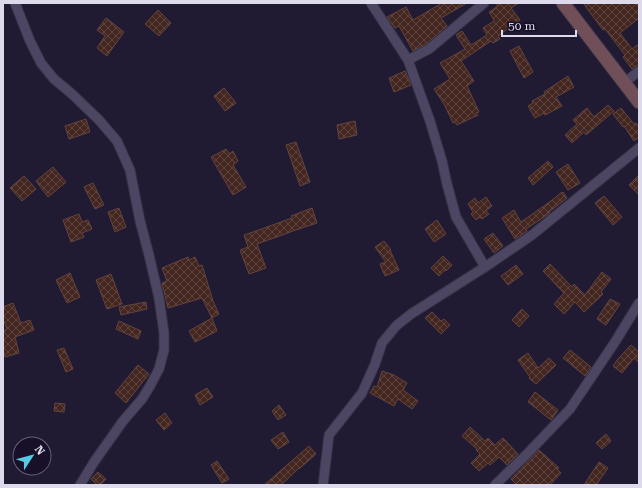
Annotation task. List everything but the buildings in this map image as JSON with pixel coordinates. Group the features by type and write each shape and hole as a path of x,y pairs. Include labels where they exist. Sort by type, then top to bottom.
{"main road":[{"path":"564,3 639,102"}],"street":[{"path":"15,3 30,41 41,62 54,79 99,120 117,141 130,170 140,221 159,298 164,333 164,350 161,362 150,386 142,400 123,421 94,462 80,485"},
{"path":"371,3 408,60 430,121 456,217 485,267"},
{"path":"408,60 429,49 484,3"},
{"path":"624,83 639,71"},
{"path":"323,485 329,435 362,393 375,364 382,343 396,326 411,314 532,235 639,148"},
{"path":"495,485 570,409 639,303"}]}
